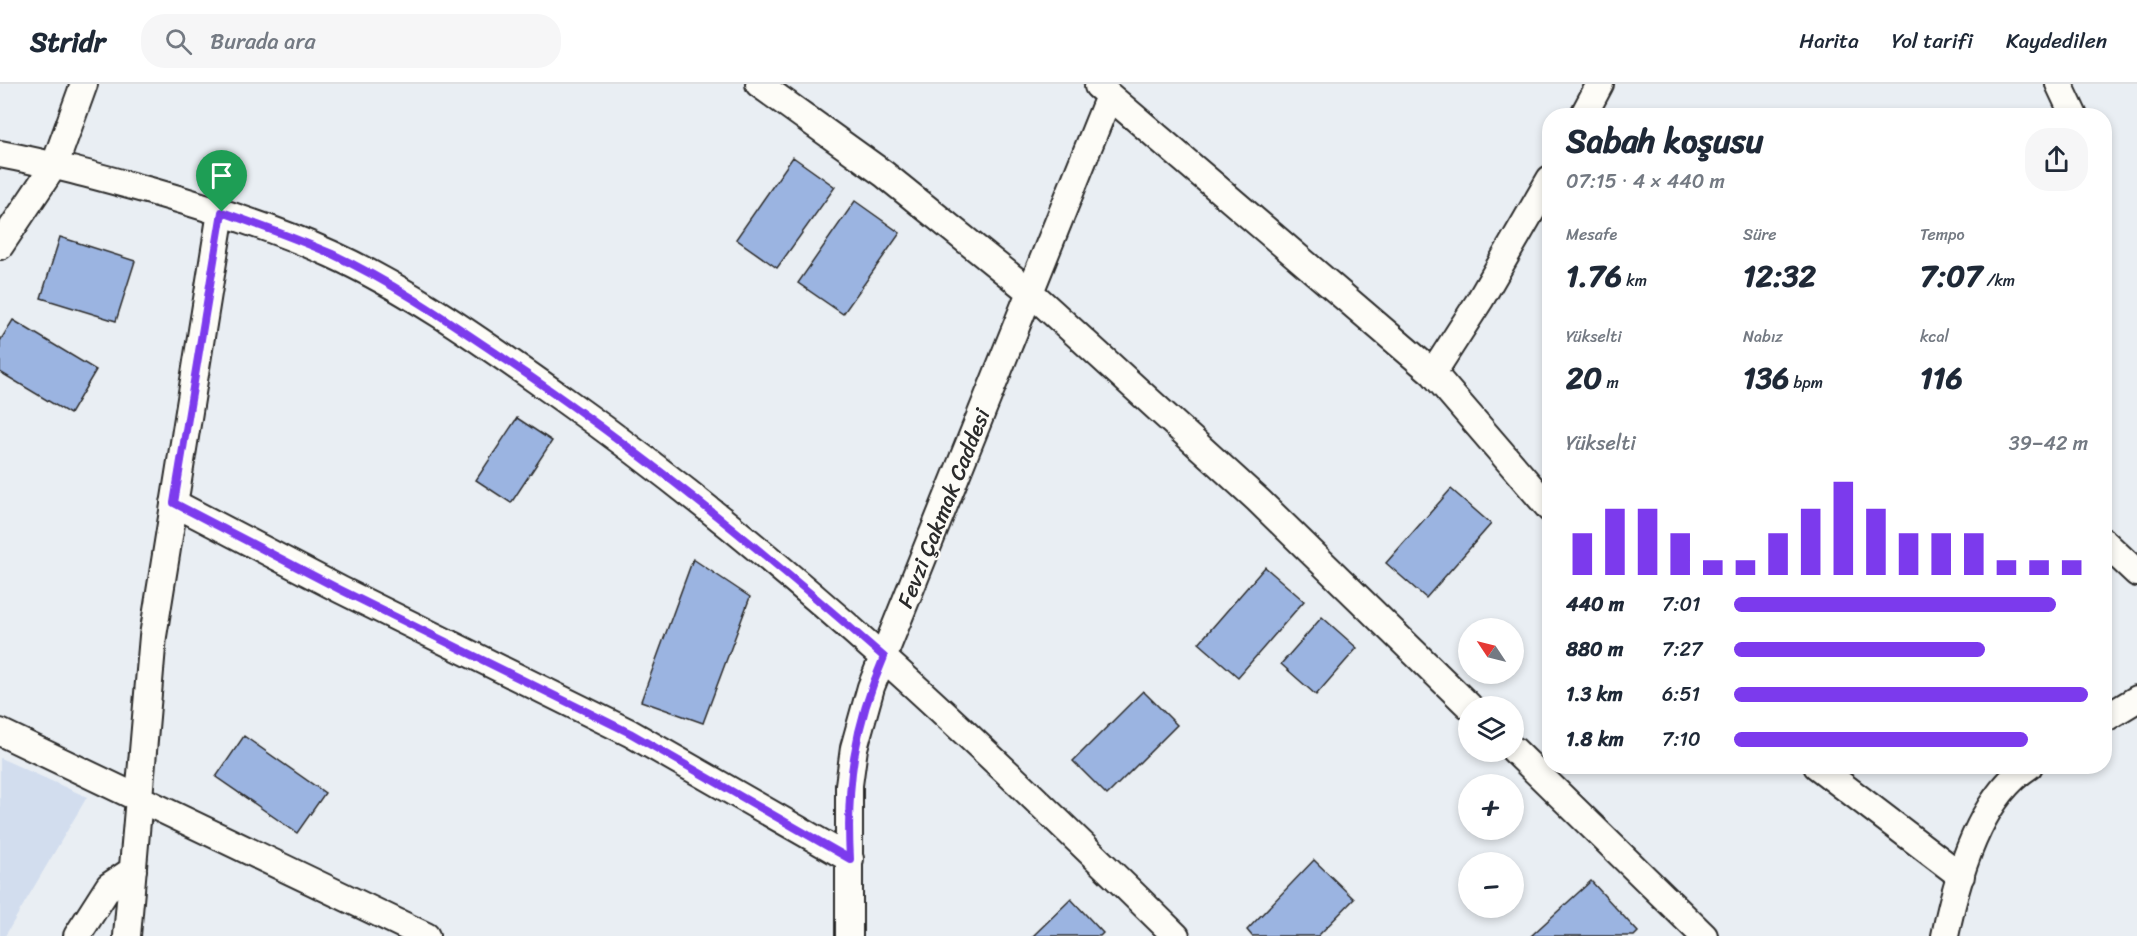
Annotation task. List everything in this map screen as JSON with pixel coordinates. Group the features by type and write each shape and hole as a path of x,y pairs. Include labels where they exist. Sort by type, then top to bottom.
{"street":[{"path":"0,246 55,164 84,84"},
{"path":"759,84 884,174 1029,291 1258,500 1459,696"},
{"path":"1587,108 1600,84"},
{"path":"2059,84 2070,108"},
{"path":"1102,90 1432,373 1542,500"},
{"name":"Fevzi Çakmak Caddesi","path":"849,936 849,785 854,748 871,687 1029,291 1102,90"},
{"path":"0,154 55,164 222,212 284,234 380,279 459,328 613,434 706,505 796,580 884,657 1176,936"},
{"path":"1432,373 1480,300 1542,193"},
{"path":"127,936 153,636 222,212"},
{"path":"174,503 341,590 630,733 850,859"},
{"path":"2112,550 2137,573"},
{"path":"2112,714 2137,699"},
{"path":"0,732 426,936"},
{"path":"1524,760 1704,936"},
{"path":"1827,774 1961,876"},
{"path":"1945,936 1961,876 1979,829 1995,801 2017,774"},
{"path":"77,936 109,886 133,870"}],"shaded area":[{"path":"0,758 87,797 5,936 0,936"}],"building":[{"path":"793,157 835,187 777,268 736,239"},
{"path":"855,201 900,233 843,314 798,283"},
{"path":"60,237 135,261 116,321 41,298"},
{"path":"13,320 96,370 70,414 0,372 0,341"},
{"path":"517,418 552,441 511,503 476,480"},
{"path":"1451,489 1491,524 1426,598 1386,563"},
{"path":"693,559 750,597 703,723 641,701"},
{"path":"1265,567 1304,601 1238,677 1199,643"},
{"path":"1322,617 1357,648 1316,695 1281,664"},
{"path":"1143,691 1177,725 1107,795 1073,761"},
{"path":"244,736 325,793 297,833 216,777"},
{"path":"1314,860 1354,899 1318,936 1252,936 1247,930"},
{"path":"1591,881 1638,932 1634,936 1531,936"},
{"path":"1071,899 1103,933 1100,936 1033,936"}],"route":[{"path":"222,212 284,234 333,255 380,279 459,328 613,434 706,505 884,657 861,717 854,748 849,785 850,859 630,733 341,590 174,503 222,212"}]}
